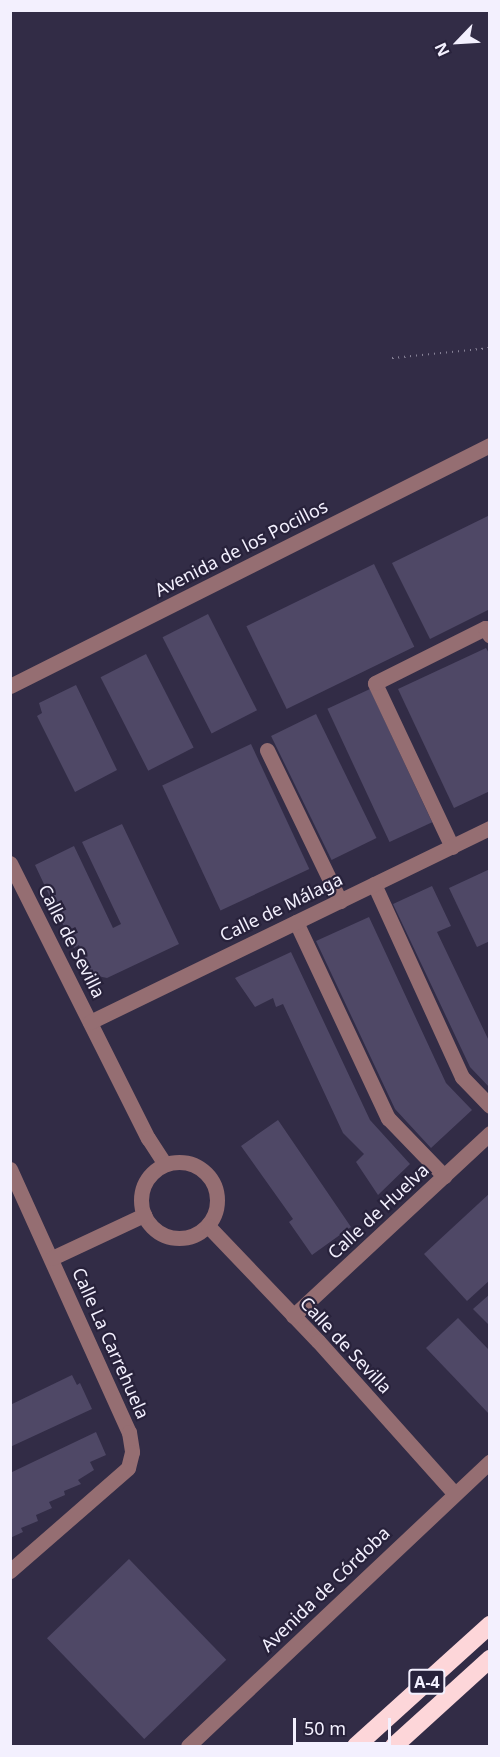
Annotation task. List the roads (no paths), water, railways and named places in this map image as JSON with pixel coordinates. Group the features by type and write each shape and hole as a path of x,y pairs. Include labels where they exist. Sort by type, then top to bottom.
{"highway":[{"name":"A-4","path":"357,1744 489,1625"},
{"name":"A-4","path":"394,1746 489,1659"}],"street":[{"name":"Avenida de los Pocillos","path":"10,686 489,445"},
{"path":"452,847 375,683 485,628 489,636"},
{"path":"267,750 340,901"},
{"name":"Calle de Málaga","path":"90,1022 489,828"},
{"name":"Calle de Sevilla","path":"10,863 148,1138 165,1164"},
{"path":"374,884 462,1077 489,1106"},
{"path":"296,922 388,1118 444,1176"},
{"name":"Calle de Huelva","path":"293,1316 489,1133"},
{"path":"190,1163 202,1169 211,1178 218,1203 215,1215 208,1226 199,1233 177,1239 156,1231 144,1215 141,1201 142,1189 155,1170 165,1164 190,1163"},
{"name":"Calle La Carrehuela","path":"10,1169 52,1257 129,1432 132,1452 128,1468 10,1571"},
{"name":"Calle La Carrehuela","path":"52,1257 144,1215"},
{"name":"Calle de Sevilla","path":"208,1226 454,1493"},
{"name":"Avenida de Córdoba","path":"188,1746 489,1461"}]}
